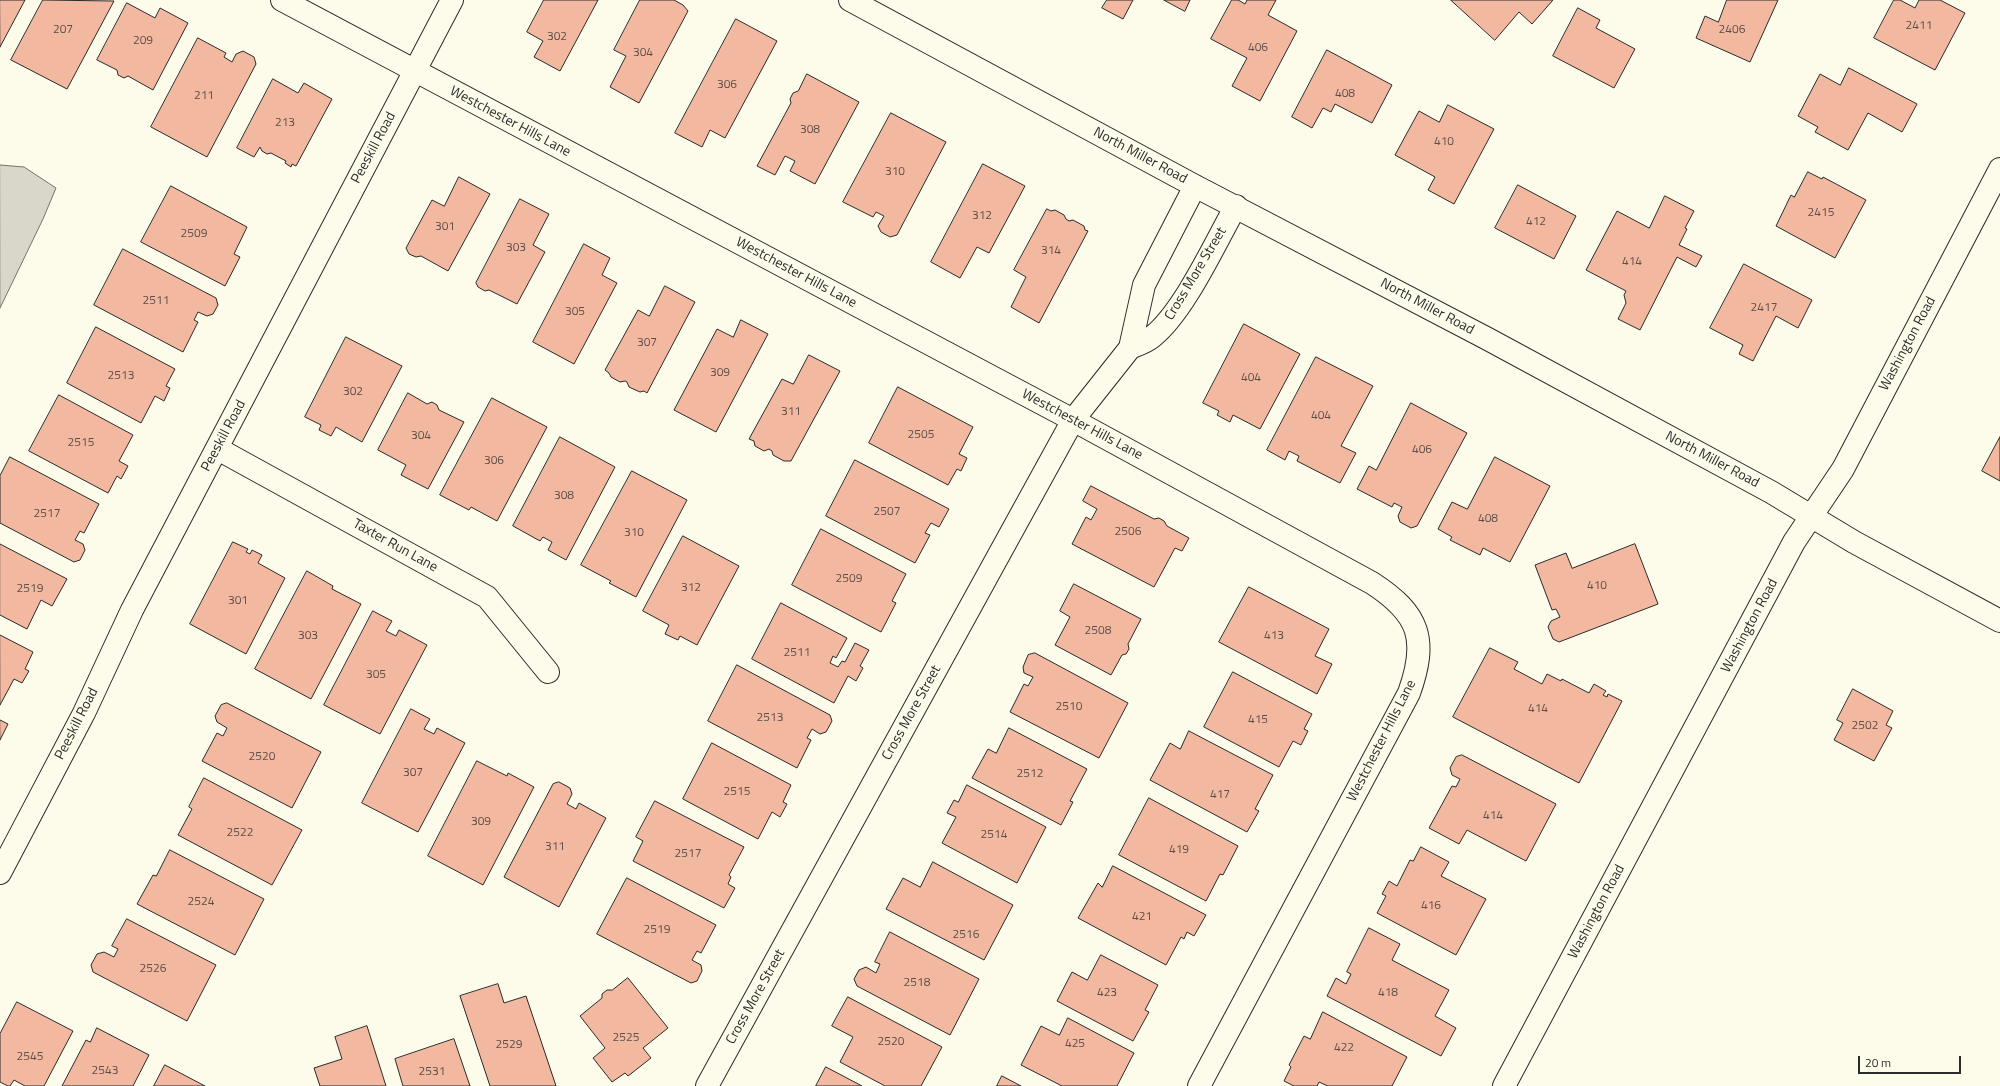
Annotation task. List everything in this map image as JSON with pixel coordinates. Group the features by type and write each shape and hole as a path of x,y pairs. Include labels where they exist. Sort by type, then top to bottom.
{"street":[{"name":"Westchester Hills Lane","path":"282,0 1073,420 1372,583 1392,596 1407,611 1416,630 1419,650 1418,664 1409,693 1199,1086"},
{"name":"Peeskill Road","path":"0,873 84,713 132,610 218,449 452,0"},
{"name":"North Miller Road","path":"850,0 876,6 1195,186 1236,206 1486,338 1812,515 1854,542 2000,621"},
{"name":"Washington Road","path":"1504,1086 1794,542 1843,469 2000,169"},
{"name":"Cross More Street","path":"707,1086 1073,420 1130,348 1144,285 1195,186"},
{"name":"Cross More Street","path":"1130,348 1151,338 1167,323 1189,290 1236,206"},
{"name":"Taxter Run Lane","path":"218,449 487,597 548,672"}],"shaded area":[{"path":"0,165 24,167 56,188 43,219 0,308"}],"building":[{"path":"0,0 25,0 0,47"},
{"path":"43,0 114,1 67,89 11,60"},
{"path":"544,0 598,0 560,71 534,57 543,41 527,32"},
{"path":"640,0 674,0 683,5 688,11 639,103 610,87 626,56 614,50"},
{"path":"1107,0 1133,0 1123,19 1102,8"},
{"path":"1164,0 1190,0 1185,11"},
{"path":"1232,0 1238,0 1245,4 1247,0 1276,0 1268,15 1297,31 1260,101 1232,86 1247,58 1211,39"},
{"path":"1451,0 1553,0 1532,24 1519,12 1495,40"},
{"path":"1727,0 1778,0 1750,62 1696,38 1705,16 1718,22"},
{"path":"1894,0 1900,0 1915,8 1919,0 1940,0 1965,13 1935,70 1874,38"},
{"path":"127,3 155,18 160,8 188,23 153,90 128,76 124,78 118,75 117,70 97,60"},
{"path":"1578,8 1600,20 1596,28 1635,49 1614,88 1553,56"},
{"path":"736,19 777,41 725,138 710,130 702,147 675,133"},
{"path":"198,38 226,53 224,57 232,62 236,54 243,51 254,57 256,64 207,157 151,127"},
{"path":"1327,50 1392,85 1372,123 1335,104 1331,112 1323,108 1312,128 1292,117"},
{"path":"1849,68 1917,104 1902,132 1868,113 1848,150 1815,132 1818,127 1798,116 1820,74 1840,85"},
{"path":"807,74 859,102 815,184 790,171 795,161 785,156 775,175 757,166 791,103 790,99 793,93 798,91"},
{"path":"273,79 298,93 304,83 332,99 296,166 292,164 291,167 285,163 286,161 271,153 267,154 262,151 260,147 254,157 237,148"},
{"path":"1448,105 1494,129 1454,204 1428,190 1435,177 1395,155 1419,111 1439,122"},
{"path":"891,113 946,142 897,235 890,237 881,232 878,226 884,216 876,212 873,217 843,202"},
{"path":"983,164 1025,186 989,253 977,247 960,278 931,262"},
{"path":"1808,172 1822,179 1823,177 1866,200 1835,258 1776,226 1791,195 1794,197"},
{"path":"459,177 490,194 448,271 421,256 416,257 409,254 406,248 432,200 444,206"},
{"path":"1518,185 1576,216 1554,259 1495,228"},
{"path":"171,186 247,227 234,254 240,257 225,286 141,242"},
{"path":"1665,196 1694,211 1685,228 1687,229 1679,245 1702,256 1696,267 1677,257 1640,330 1618,319 1626,303 1624,295 1626,291 1586,270 1617,211 1649,228"},
{"path":"520,199 549,214 533,245 545,252 517,304 489,290 485,291 478,287 476,283"},
{"path":"1047,209 1051,211 1055,210 1064,215 1069,221 1073,220 1084,226 1085,230 1088,231 1039,323 1011,307 1026,277 1014,270"},
{"path":"584,244 610,258 602,275 617,283 574,364 533,342"},
{"path":"123,249 216,298 218,305 213,314 207,316 198,312 194,320 198,322 183,352 94,305"},
{"path":"1744,264 1812,300 1798,328 1776,316 1753,361 1739,354 1743,345 1710,328"},
{"path":"665,286 695,302 647,393 644,391 640,392 629,387 627,382 620,382 611,377 605,370 638,310 649,316"},
{"path":"741,320 768,334 716,432 674,410 717,329 733,337"},
{"path":"1244,324 1300,354 1260,429 1233,415 1230,422 1217,415 1219,411 1203,403"},
{"path":"96,327 175,369 166,386 170,388 164,401 155,396 141,423 67,383"},
{"path":"346,337 402,366 362,442 336,427 331,436 319,430 321,425 305,417"},
{"path":"809,355 840,371 791,461 784,461 773,455 772,451 769,449 764,451 755,446 754,441 749,439 782,379 793,384"},
{"path":"1316,357 1373,386 1341,446 1356,453 1340,483 1297,461 1299,456 1289,451 1285,460 1267,450"},
{"path":"898,387 973,427 959,454 967,458 961,471 957,469 948,485 869,443"},
{"path":"408,393 427,404 432,402 437,405 439,410 464,422 428,489 401,475 406,465 378,450"},
{"path":"59,395 133,435 119,461 128,466 121,479 117,476 108,493 29,451"},
{"path":"492,398 547,427 497,521 471,507 469,510 440,495"},
{"path":"1411,403 1467,433 1417,526 1411,528 1400,522 1398,516 1402,507 1394,503 1392,507 1357,489 1369,466 1376,470"},
{"path":"560,437 615,467 566,560 548,550 552,542 543,537 540,541 513,526"},
{"path":"2000,437 2000,481 1982,471"},
{"path":"10,457 99,504 84,533 80,531 75,540 83,544 85,550 80,560 74,562 0,523 0,476"},
{"path":"1495,457 1550,486 1510,562 1483,548 1480,555 1450,540 1452,537 1438,529 1452,502 1467,509"},
{"path":"855,460 949,509 939,527 931,523 925,533 930,535 915,563 826,516"},
{"path":"632,471 687,500 636,597 609,583 611,581 581,565"},
{"path":"1091,486 1154,519 1159,518 1164,521 1167,526 1189,538 1182,551 1175,548 1154,587 1072,544 1086,517 1091,520 1097,509 1083,501"},
{"path":"821,529 906,574 892,601 896,603 881,632 792,585"},
{"path":"683,536 739,566 697,645 680,636 678,640 665,634 669,625 643,611"},
{"path":"233,542 248,549 246,552 250,554 252,550 262,555 258,563 285,578 246,654 190,624"},
{"path":"0,544 67,579 52,606 41,600 27,629 0,615"},
{"path":"1635,544 1658,604 1559,642 1553,639 1548,627 1551,621 1560,617 1556,609 1552,610 1535,565 1566,553 1572,568"},
{"path":"307,571 333,586 332,589 361,604 311,699 255,669"},
{"path":"1074,584 1141,619 1128,644 1129,649 1126,654 1122,655 1111,675 1055,645 1070,617 1060,611"},
{"path":"1249,587 1329,629 1315,656 1332,664 1317,694 1219,642"},
{"path":"781,603 847,638 836,658 833,656 830,663 838,667 842,661 845,662 855,643 869,650 860,666 863,668 856,681 848,676 834,703 752,659"},
{"path":"373,611 392,621 386,631 396,636 399,630 427,645 380,734 324,705"},
{"path":"0,635 33,652 25,669 29,671 22,683 14,679 0,705"},
{"path":"1490,648 1518,662 1514,669 1542,684 1547,674 1561,681 1562,679 1589,693 1594,684 1606,691 1603,695 1607,697 1608,694 1622,701 1579,783 1453,717"},
{"path":"1035,653 1128,703 1099,758 1010,712 1024,684 1028,686 1033,677 1024,673 1023,667 1028,655"},
{"path":"737,665 830,715 832,721 826,732 820,734 812,729 807,738 811,740 797,768 708,721"},
{"path":"1233,672 1312,714 1304,729 1308,731 1301,745 1293,741 1279,767 1204,727"},
{"path":"1853,689 1893,711 1886,725 1892,728 1874,761 1834,740 1843,723 1837,720"},
{"path":"227,703 321,752 292,808 202,761 217,733 223,736 227,728 217,722 215,716 221,705"},
{"path":"411,709 430,719 424,729 434,734 437,728 465,743 418,832 362,803"},
{"path":"0,720 8,724 0,740"},
{"path":"1009,728 1087,769 1070,801 1073,802 1061,825 972,778 988,749 996,753"},
{"path":"1189,731 1273,775 1255,809 1259,811 1247,832 1150,780 1170,743 1180,749"},
{"path":"712,743 791,785 783,802 787,804 780,817 772,812 758,839 683,799"},
{"path":"1462,755 1556,804 1526,861 1467,830 1459,844 1429,828 1452,786 1456,787 1460,779 1452,775 1450,768 1456,757"},
{"path":"477,761 507,776 508,773 534,787 483,885 428,856"},
{"path":"204,778 302,830 272,885 178,835 192,809 189,807"},
{"path":"559,782 570,788 572,794 567,804 576,809 579,803 606,818 559,907 504,877 553,784"},
{"path":"967,785 1046,827 1017,883 942,843 956,817 947,813 954,800 958,802"},
{"path":"1149,798 1238,846 1223,875 1220,874 1206,901 1119,855"},
{"path":"655,801 744,847 729,875 731,877 728,884 735,888 724,908 633,861 643,841 636,837"},
{"path":"1421,847 1449,862 1441,876 1486,899 1456,955 1377,913 1386,896 1382,894 1389,881 1397,886 1410,860 1413,861"},
{"path":"170,850 264,899 235,955 137,904 153,875 156,876"},
{"path":"933,862 1013,905 984,960 886,909 903,878 920,887"},
{"path":"1113,866 1206,915 1194,936 1187,932 1184,939 1181,937 1166,965 1078,918 1098,883 1102,887"},
{"path":"627,878 716,925 701,953 697,951 692,960 701,965 702,971 697,981 691,983 597,934"},
{"path":"127,919 216,965 187,1021 93,972 91,965 97,954 104,952 114,957 118,949 112,946"},
{"path":"1369,928 1400,944 1392,960 1449,990 1435,1016 1456,1028 1441,1056 1327,996 1336,978 1346,984 1351,974 1347,972"},
{"path":"890,932 979,979 950,1035 857,986 854,979 859,970 866,967 876,973 880,964 875,962"},
{"path":"1101,955 1158,985 1145,1010 1149,1012 1133,1041 1057,1001 1072,972 1087,980"},
{"path":"628,978 668,1028 643,1048 651,1058 628,1076 625,1073 612,1082 593,1058 605,1048 580,1016 602,998 602,994 607,990 612,990"},
{"path":"498,984 504,1003 526,996 556,1086 490,1086 460,996"},
{"path":"848,997 942,1047 921,1086 885,1086 840,1062 853,1037 832,1026"},
{"path":"17,1002 73,1031 44,1086 25,1086 14,1080 10,1086 8,1086 0,1082 0,1034"},
{"path":"1323,1012 1407,1057 1392,1086 1328,1086 1319,1082 1317,1086 1294,1086 1284,1081 1291,1067 1289,1065 1304,1036 1310,1039"},
{"path":"1068,1018 1134,1053 1117,1086 1062,1086 1021,1065 1041,1026 1059,1035"},
{"path":"367,1026 386,1086 320,1086 314,1068 342,1059 335,1037"},
{"path":"97,1028 149,1055 133,1086 62,1086 86,1040 90,1042"},
{"path":"454,1039 470,1086 403,1086 395,1059"},
{"path":"165,1065 205,1086 154,1086"},
{"path":"826,1067 862,1086 816,1086"},
{"path":"1002,1076 1021,1086 997,1086"}]}
